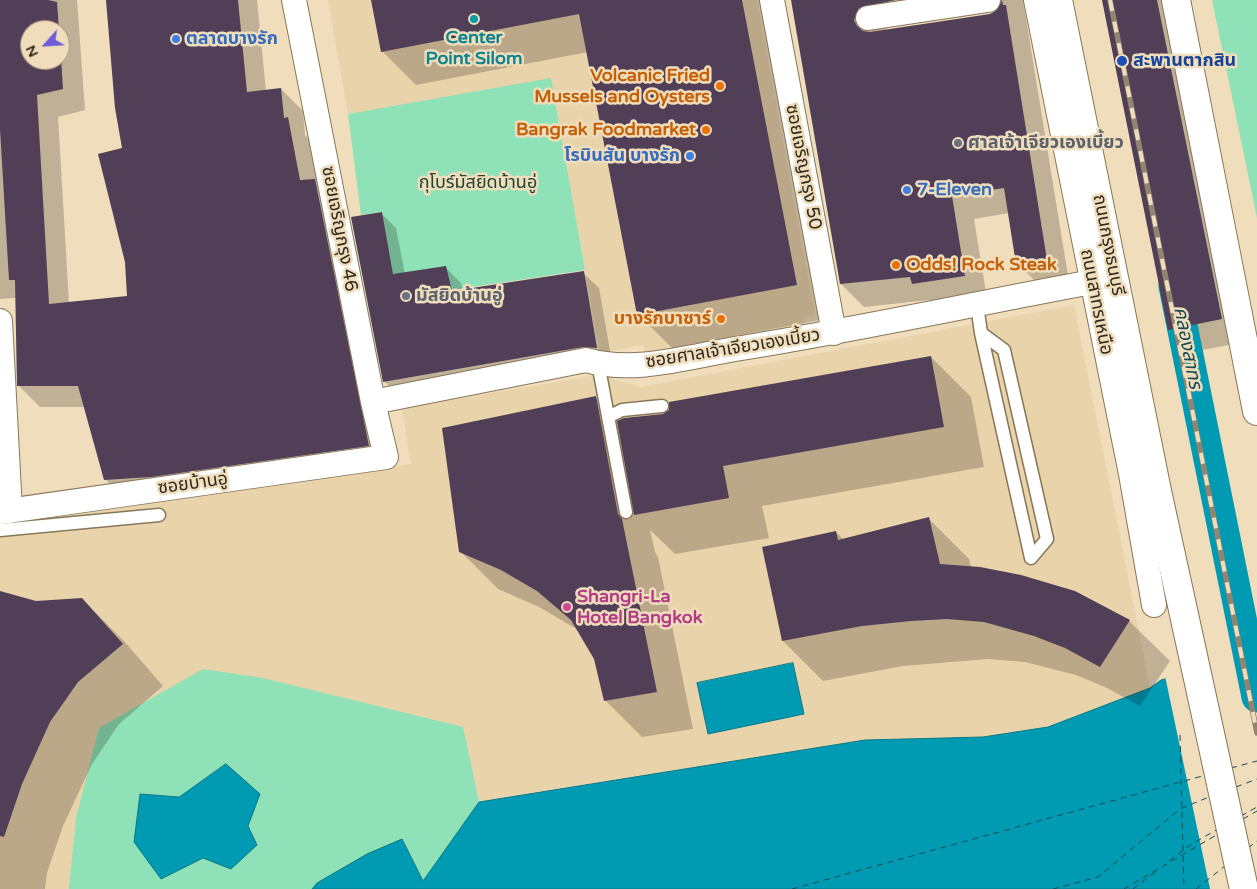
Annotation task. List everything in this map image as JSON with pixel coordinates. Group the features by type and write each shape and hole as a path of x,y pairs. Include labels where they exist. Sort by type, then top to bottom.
{"main road":[{"name":"ถนนกรุงธนบุรี","path":"1058,0 1157,491 1244,889"},
{"path":"1176,0 1257,411"}],"street":[{"name":"ซอยเจริญกรุง 46","path":"294,0 372,402 386,456"},
{"name":"ซอยเจริญกรุง 50","path":"772,0 834,333"},
{"path":"868,18 988,0"},
{"name":"ถนนสาทรเหนือ","path":"1036,0 1131,474 1154,605"},
{"name":"ซอยศาลเจ้าเจียวเองเบี้ยว","path":"372,402 586,360 598,363 640,364 834,333 1092,282"},
{"path":"0,321 3,518"},
{"name":"ซอยบ้านอู่","path":"3,518 386,456"}],"lane":[{"path":"977,305 980,333 1031,558 1047,539 1004,350 980,333"},
{"path":"598,363 626,512"},
{"path":"608,417 622,410 662,406"},
{"path":"3,518 159,516"}],"shaded area":[{"path":"328,0 757,0 815,315 804,317 805,324 645,354 643,345 600,353 551,79 348,114"},
{"name":"Shangri-La Hotel Bangkok","path":"1074,305 1150,688 1048,727 983,737 865,740 479,801 317,883 312,889 0,889 0,526 411,464 402,408 598,375 641,387"}],"green space":[{"path":"1212,0 1257,0 1257,218"},
{"name":"กุโบร์มัสยิดบ้านอู่","path":"551,78 585,270 452,290 393,274 382,212 361,215 348,114"},
{"path":"203,669 263,678 463,727 479,802 423,881 317,883 312,889 69,889 76,818 99,728"}],"water":[{"path":"1257,658 1257,889 312,889 317,883 367,854 402,839 423,881 479,802 865,740 983,737 1048,727 1150,688 1161,680"},
{"path":"793,663 804,714 708,734 697,683"},
{"path":"226,764 260,794 248,826 257,845 231,869 203,858 161,879 134,842 140,794 179,797"}],"pier":[{"path":"1257,655 1257,889 1210,889 1165,676"}],"building":[{"path":"0,0 48,0 57,2 58,20 20,20 20,70 62,70 63,89 37,95 49,304 127,296 125,262 98,154 122,148 115,108 106,0 238,0 247,92 281,88 284,118 288,117 300,180 315,179 369,446 151,477 104,480 78,386 17,386 15,280 9,280 0,129"},
{"name":"โรบินสัน บางรัก","path":"371,0 742,0 797,285 637,315 579,14 381,52"},
{"path":"791,0 895,0 859,8 854,20 863,31 870,32 990,14 997,10 1002,0 1003,5 1006,5 1047,260 1016,264 1004,188 952,196 965,276 912,284 910,277 840,284"},
{"path":"1102,0 1157,0 1222,319 1168,330"},
{"path":"382,212 393,274 446,266 452,291 584,271 597,348 583,347 383,382 351,217"},
{"path":"931,356 944,427 723,466 729,498 634,515 617,421 624,418 663,414 669,410 669,402"},
{"path":"596,396 618,514 622,519 657,692 604,701 594,659 571,620 537,591 501,570 459,552 442,428"},
{"path":"929,517 940,564 980,567 1021,575 1075,591 1130,620 1100,667 1065,648 1034,636 984,622 947,619 911,621 862,626 782,641 762,547 836,531 838,540"},
{"path":"0,591 36,601 82,598 123,644 78,682 50,722 22,784 4,837 0,836"}],"waterway":[{"name":"คลองสาทร","path":"1174,286 1257,697"}],"ferry route":[{"path":"1180,735 1184,889"},
{"path":"1231,768 1257,761"},
{"path":"792,889 1206,775"},
{"path":"1236,787 1257,779"},
{"path":"1053,889 1098,877 1180,809 1209,797"},
{"path":"1241,816 1257,807"},
{"path":"1243,819 1257,811"},
{"path":"1169,861 1192,844 1218,829"},
{"path":"1124,889 1218,834"},
{"path":"1248,848 1257,841"},
{"path":"1196,889 1225,866"},
{"path":"1133,889 1158,870"}],"railway":[{"path":"1110,0 1257,733"}],"place":[{"name":"Center Point Silom","path":"474,19"},
{"name":"ตลาดบางรัก","path":"176,39"},
{"name":"สะพานตากสิน","path":"1122,61"},
{"name":"Volcanic Fried Mussels and Oysters","path":"720,86"},
{"name":"Bangrak Foodmarket","path":"706,130"},
{"name":"ศาลเจ้าเจียวเองเบี้ยว","path":"958,143"},
{"name":"โรบินสัน บางรัก","path":"690,156"},
{"name":"7-Eleven","path":"907,190"},
{"name":"Odds! Rock Steak","path":"896,265"},
{"name":"มัสยิดบ้านอู่","path":"406,296"},
{"name":"บางรักบาซาร์","path":"721,319"},
{"name":"Shangri-La Hotel Bangkok","path":"567,607"}]}
